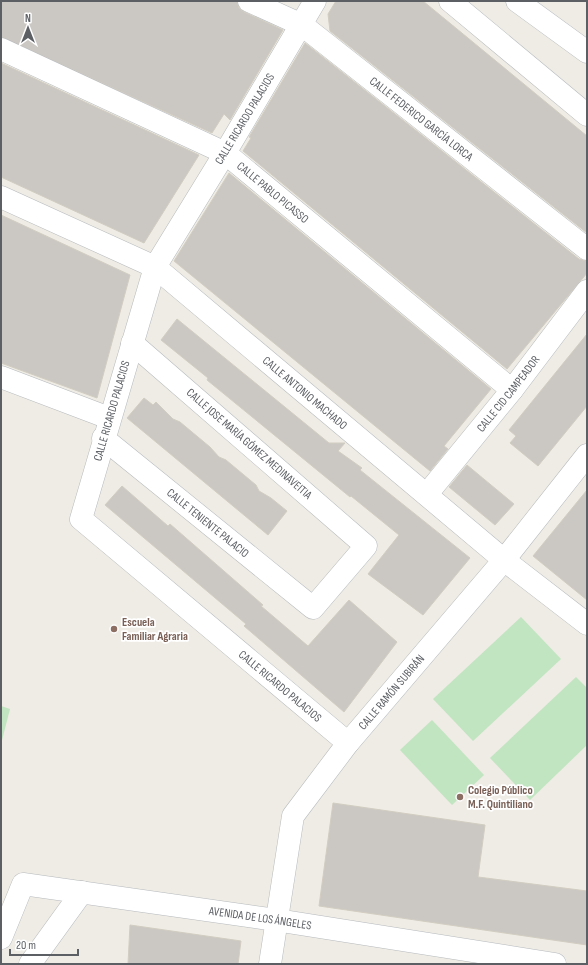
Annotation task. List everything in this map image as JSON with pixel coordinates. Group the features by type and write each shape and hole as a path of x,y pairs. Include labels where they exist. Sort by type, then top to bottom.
{"street":[{"name":"CALLE FEDERICO GARCÍA LORCA","path":"249,1 302,25 587,249"},
{"name":"CALLE RICARDO PALACIOS","path":"315,1 302,25 155,267 106,428 81,519 348,743"},
{"path":"450,1 587,115"},
{"path":"517,1 587,52"},
{"name":"CALLE PABLO PICASSO","path":"1,49 225,153 512,390"},
{"name":"CALLE ANTONIO MACHADO","path":"1,198 155,267 504,560 587,624"},
{"name":"CALLE CID CAMPEADOR","path":"426,494 512,390 587,291"},
{"name":"CALLE JOSE MARÍA GÓMEZ MEDINAVEITIA","path":"132,343 366,546 313,608"},
{"name":"CALLE TENIENTE PALACIO","path":"1,377 106,428 313,608"},
{"name":"CALLE RAMÓN SUBIRÁN","path":"270,964 293,816 348,743 504,560 587,455"},
{"name":"AVENIDA DE LOS ÁNGELES","path":"1,938 23,884 276,920 555,964"},
{"path":"30,964 82,892"}],"green space":[{"path":"521,617 561,659 473,741 433,699"},
{"path":"576,677 587,688 587,745 530,800 490,758"},
{"path":"1,706 10,709 1,744"},
{"path":"432,720 484,775 452,805 400,750"}],"building":[{"path":"1,1 237,1 239,8 244,12 283,30 230,120 224,114 212,133 1,37"},
{"path":"336,1 423,1 587,136 587,233 330,31 328,14"},
{"path":"305,43 579,259 587,261 587,273 507,369 243,151 251,138 249,137"},
{"path":"1,63 199,155 144,243 1,177"},
{"path":"229,173 491,389 444,446 448,449 430,471 174,261"},
{"path":"1,215 130,275 97,398 1,363"},
{"path":"177,319 329,443 345,443 338,451 362,468 360,470 470,558 423,615 368,574 399,535 351,496 350,497 207,380 208,378 161,340"},
{"path":"587,334 587,406 538,466 510,443 516,436 509,430"},
{"path":"144,398 153,405 156,402 173,419 180,422 210,447 219,457 226,460 256,485 259,491 271,498 287,511 268,535 127,418"},
{"path":"467,465 514,504 495,525 449,487"},
{"path":"122,486 168,526 170,524 308,646 349,600 397,642 344,712 244,626 246,624 105,505"},
{"path":"587,490 587,600 533,556"},
{"path":"333,803 485,825 478,877 587,891 587,945 319,906"},
{"path":"130,925 241,941 238,964 128,964"}],"place":[{"name":"Escuela Familiar Agraria","path":"114,629"},
{"name":"Colegio Público M.F. Quintiliano","path":"460,797"}]}
